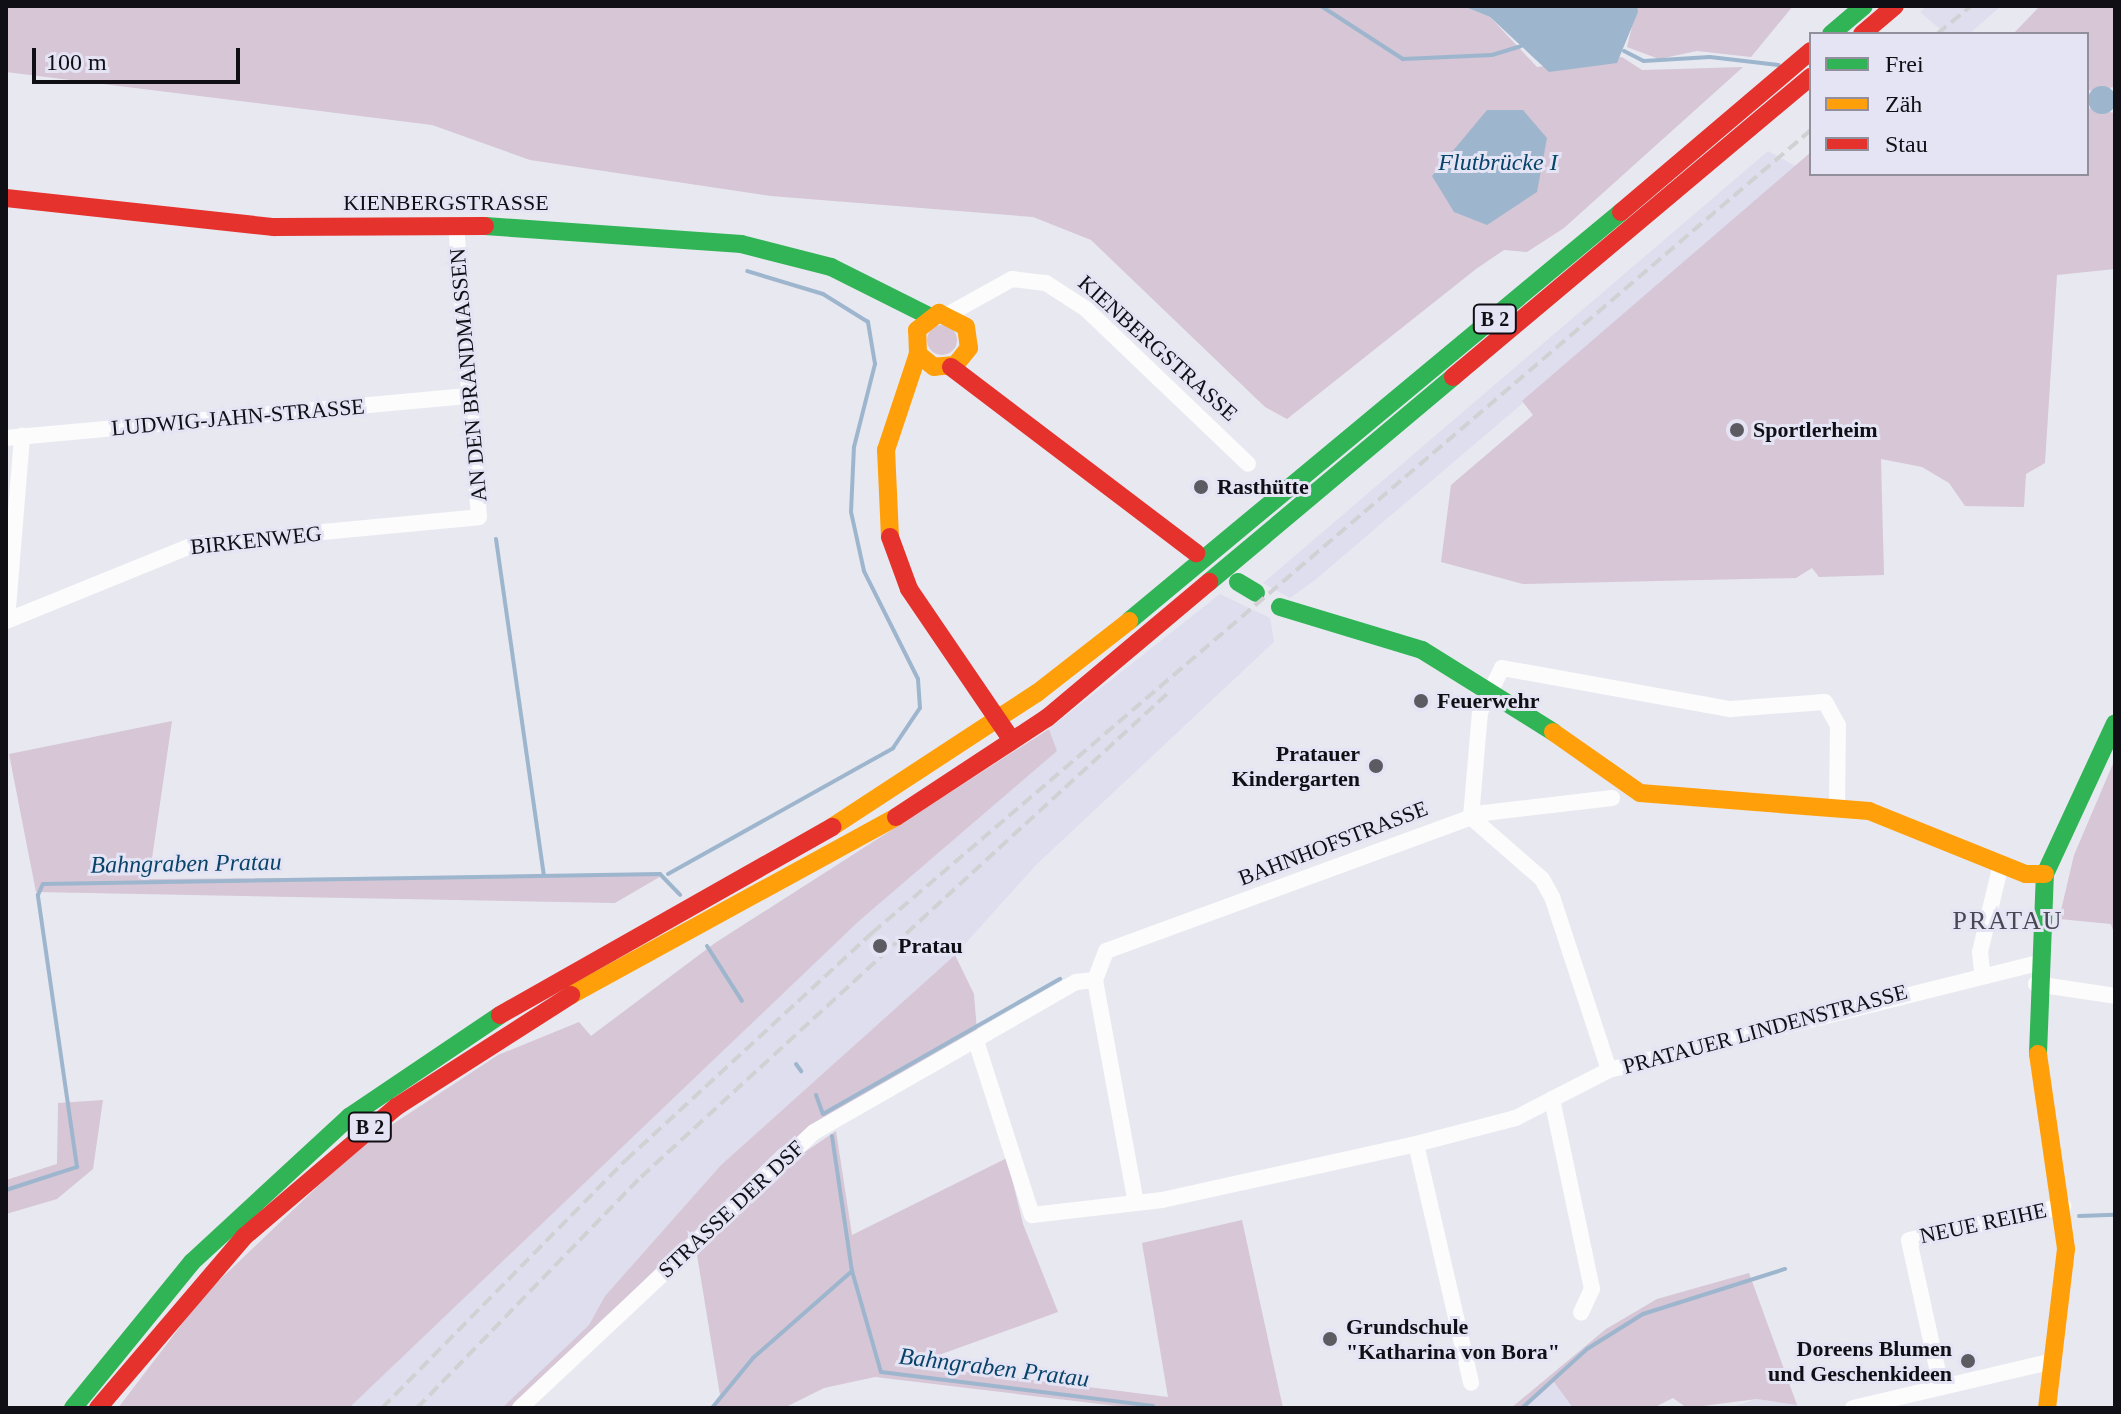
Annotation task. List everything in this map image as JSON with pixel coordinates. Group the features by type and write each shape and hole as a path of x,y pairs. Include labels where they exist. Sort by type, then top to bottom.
{"main road":[{"path":"1833,32 1864,6"},
{"path":"1864,32 1892,8"},
{"name":"B 2","path":"73,1408 229,1224 391,1086 517,1004 846,819 998,721 1194,572 1809,53"},
{"name":"B 2","path":"98,1408 245,1236 396,1107 561,1001 854,845 1013,742 1211,586 1236,574 1809,79"},
{"name":"KIENBERGSTRASSE","path":"6,198 274,227 456,225 766,248 831,267 877,291 923,323 949,314"},
{"path":"949,314 966,327 969,348 1011,408"},
{"path":"923,323 918,354 884,468 891,547 909,589 1013,742"},
{"path":"905,393 969,348"},
{"path":"918,354 1011,408 1196,553"},
{"path":"1236,574 1256,593"},
{"path":"1280,607 1422,650 1492,688 1623,785 1657,798 1837,806 1905,823 2001,864 2045,874"},
{"path":"2047,1408 2066,1249 2063,1206 2037,1046 2036,984 2045,874 2115,723"}],"street":[{"name":"AN DEN BRANDMASSEN","path":"456,225 481,509 472,521"},
{"name":"KIENBERGSTRASSE","path":"949,314 984,294 1022,278 1069,296 1248,464"},
{"path":"966,327 984,294"},
{"name":"LUDWIG-JAHN-STRASSE","path":"14,437 470,396"},
{"path":"7,620 14,437"},
{"name":"BIRKENWEG","path":"7,620 196,544 472,521"},
{"path":"1609,1070 1542,879 1471,817 1478,724 1502,668 1731,709 1825,702 1838,725 1837,806"},
{"name":"BAHNHOFSTRASSE","path":"1095,980 1106,951 1120,942 1471,817 1612,798"},
{"path":"1982,971 1980,952 2001,864"},
{"name":"PRATAUER LINDENSTRASSE","path":"976,1041 1032,1215 1135,1198 1162,1200 1416,1144 1516,1118 1609,1070 1982,971 2037,963"},
{"path":"1095,980 1135,1198"},
{"name":"STRASSE DER DSF","path":"520,1408 795,1147 1076,982 1095,980"},
{"path":"2036,984 2115,996"},
{"path":"1552,1099 1592,1289 1581,1313"},
{"path":"1416,1144 1471,1383"},
{"name":"NEUE REIHE","path":"1941,1386 1909,1240 2063,1206"},
{"path":"1853,1408 2054,1361"}],"shaded area":[{"path":"6,6 1463,6 1490,17 1537,67 1622,57 1642,70 1743,67 1564,228 1527,252 1504,250 1476,269 1287,419 1265,407 1091,240 1033,217 771,196 530,160 432,125 6,72"},
{"path":"1637,6 1793,6 1751,57 1697,51 1659,59 1627,47"},
{"path":"1927,6 2001,6 1971,32 1944,32 1920,12"},
{"path":"2040,6 2115,6 2115,87 2089,91 2089,32 2015,32"},
{"path":"2089,108 2115,113 2115,269 2057,275 2045,463 2026,474 2024,507 1965,506 1949,483 1922,467 1881,459 1884,575 1819,577 1812,568 1796,578 1523,584 1441,562 1451,485 1533,415 1522,401 1809,154 1809,176 2089,176"},
{"path":"1768,151 1799,168 1315,580 1290,598 1263,583"},
{"path":"942,325 952,330 957,340 952,350 942,355 932,350 927,340 932,330"},
{"path":"1220,594 1270,618 1274,642 1036,865 955,955 721,1165 605,1296 589,1325 502,1408 349,1408 859,921 1057,751 1049,729"},
{"path":"172,721 149,879 663,875 615,903 36,892 9,754"},
{"path":"1049,729 1057,751 859,921 349,1408 118,1408 205,1294 361,1145 498,1055 579,1022 591,1036 715,943"},
{"path":"2115,759 2115,937 2111,924 2059,919 2074,855"},
{"path":"955,955 974,994 977,1031 779,1149 513,1408 502,1408 589,1325 605,1296 721,1165"},
{"path":"103,1100 93,1169 57,1199 6,1214 6,1180 57,1164 58,1103"},
{"path":"836,1131 852,1235 1007,1158 1023,1224 1058,1312 911,1365 1168,1397 1142,1243 1242,1220 1283,1408 1134,1408 875,1377 824,1388 784,1408 710,1408 720,1395 697,1255 796,1158"},
{"path":"1749,1273 1797,1405 1757,1399 1687,1408 1673,1398 1653,1408 1573,1408 1554,1382 1525,1408 1511,1408 1606,1329 1657,1299"},
{"path":"1554,1381 1573,1408 1525,1408"},
{"path":"1757,1399 1797,1405 1799,1408 1729,1408"}],"water":[{"path":"1463,6 1637,6 1638,12 1617,63 1549,72 1490,17"},
{"path":"2097,87 2107,87 2115,95 2115,105 2107,113 2097,113 2089,105 2089,95"},
{"name":"Flutbrücke I","path":"1487,110 1523,110 1547,138 1537,192 1487,225 1454,212 1432,176"}],"waterway":[{"path":"1321,6 1403,59 1492,55 1521,46"},
{"path":"1624,51 1644,61 1710,57 1779,65"},
{"path":"668,874 893,748 920,708 918,679 864,571 851,512 854,447 875,364 868,322 823,294 747,271"},
{"path":"496,539 544,875"},
{"name":"Bahngraben Pratau","path":"6,1190 77,1167 38,895 43,884 660,874 680,895"},
{"name":"Bahngraben Pratau","path":"707,946 742,1001"},
{"path":"816,1095 823,1114 1060,979"},
{"name":"Bahngraben Pratau","path":"796,1064 801,1071"},
{"name":"Bahngraben Pratau","path":"832,1136 852,1271 881,1372 1153,1406"},
{"name":"Bahngraben Pratau","path":"2079,1216 2115,1215"},
{"name":"Bahngraben Pratau","path":"1522,1408 1587,1349 1643,1314 1785,1269"},
{"path":"712,1408 753,1358 852,1271"}],"railway":[{"path":"1939,32 1971,6"},
{"path":"382,1408 626,1160 872,933 1809,132"},
{"path":"417,1408 641,1177 1167,694"}],"traffic: fast":[{"path":"1833,32 1864,6"},
{"path":"1129,621 1621,212"},
{"path":"485,226 741,244 831,267 929,316"},
{"path":"1209,582 1453,377"},
{"path":"1238,582 1256,593"},
{"path":"1280,607 1422,650 1553,732"},
{"path":"2038,1054 2045,874 2115,723"},
{"path":"73,1408 192,1262 349,1117 500,1015"}],"traffic: slow":[{"path":"890,537 886,450 918,354 917,330 939,313 966,327 969,348 955,365 934,367 918,354"},
{"path":"832,827 1037,693 1129,621"},
{"path":"1553,732 1640,793 1869,811 2026,874 2045,874"},
{"path":"571,995 896,817"},
{"path":"2038,1054 2066,1249 2047,1408"}],"traffic: jam":[{"path":"1864,32 1895,6"},
{"path":"1621,212 1809,53"},
{"path":"1453,377 1809,79"},
{"path":"6,198 274,227 485,226"},
{"path":"951,367 1196,553"},
{"path":"890,537 909,589 1007,733"},
{"path":"896,817 1047,718 1209,582"},
{"path":"500,1015 832,827"},
{"path":"98,1408 245,1236 396,1107 571,995"}],"place":[{"name":"Sportlerheim","path":"1737,430"},
{"name":"Rasthütte","path":"1201,487"},
{"name":"Feuerwehr","path":"1421,701"},
{"name":"Pratauer Kindergarten","path":"1376,766"},
{"name":"Pratau","path":"880,946"},
{"name":"Grundschule \"Katharina von Bora\"","path":"1330,1339"},
{"name":"Doreens Blumen und Geschenkideen","path":"1968,1361"}],"district":[{"name":"PRATAU","path":"2008,921"}]}
